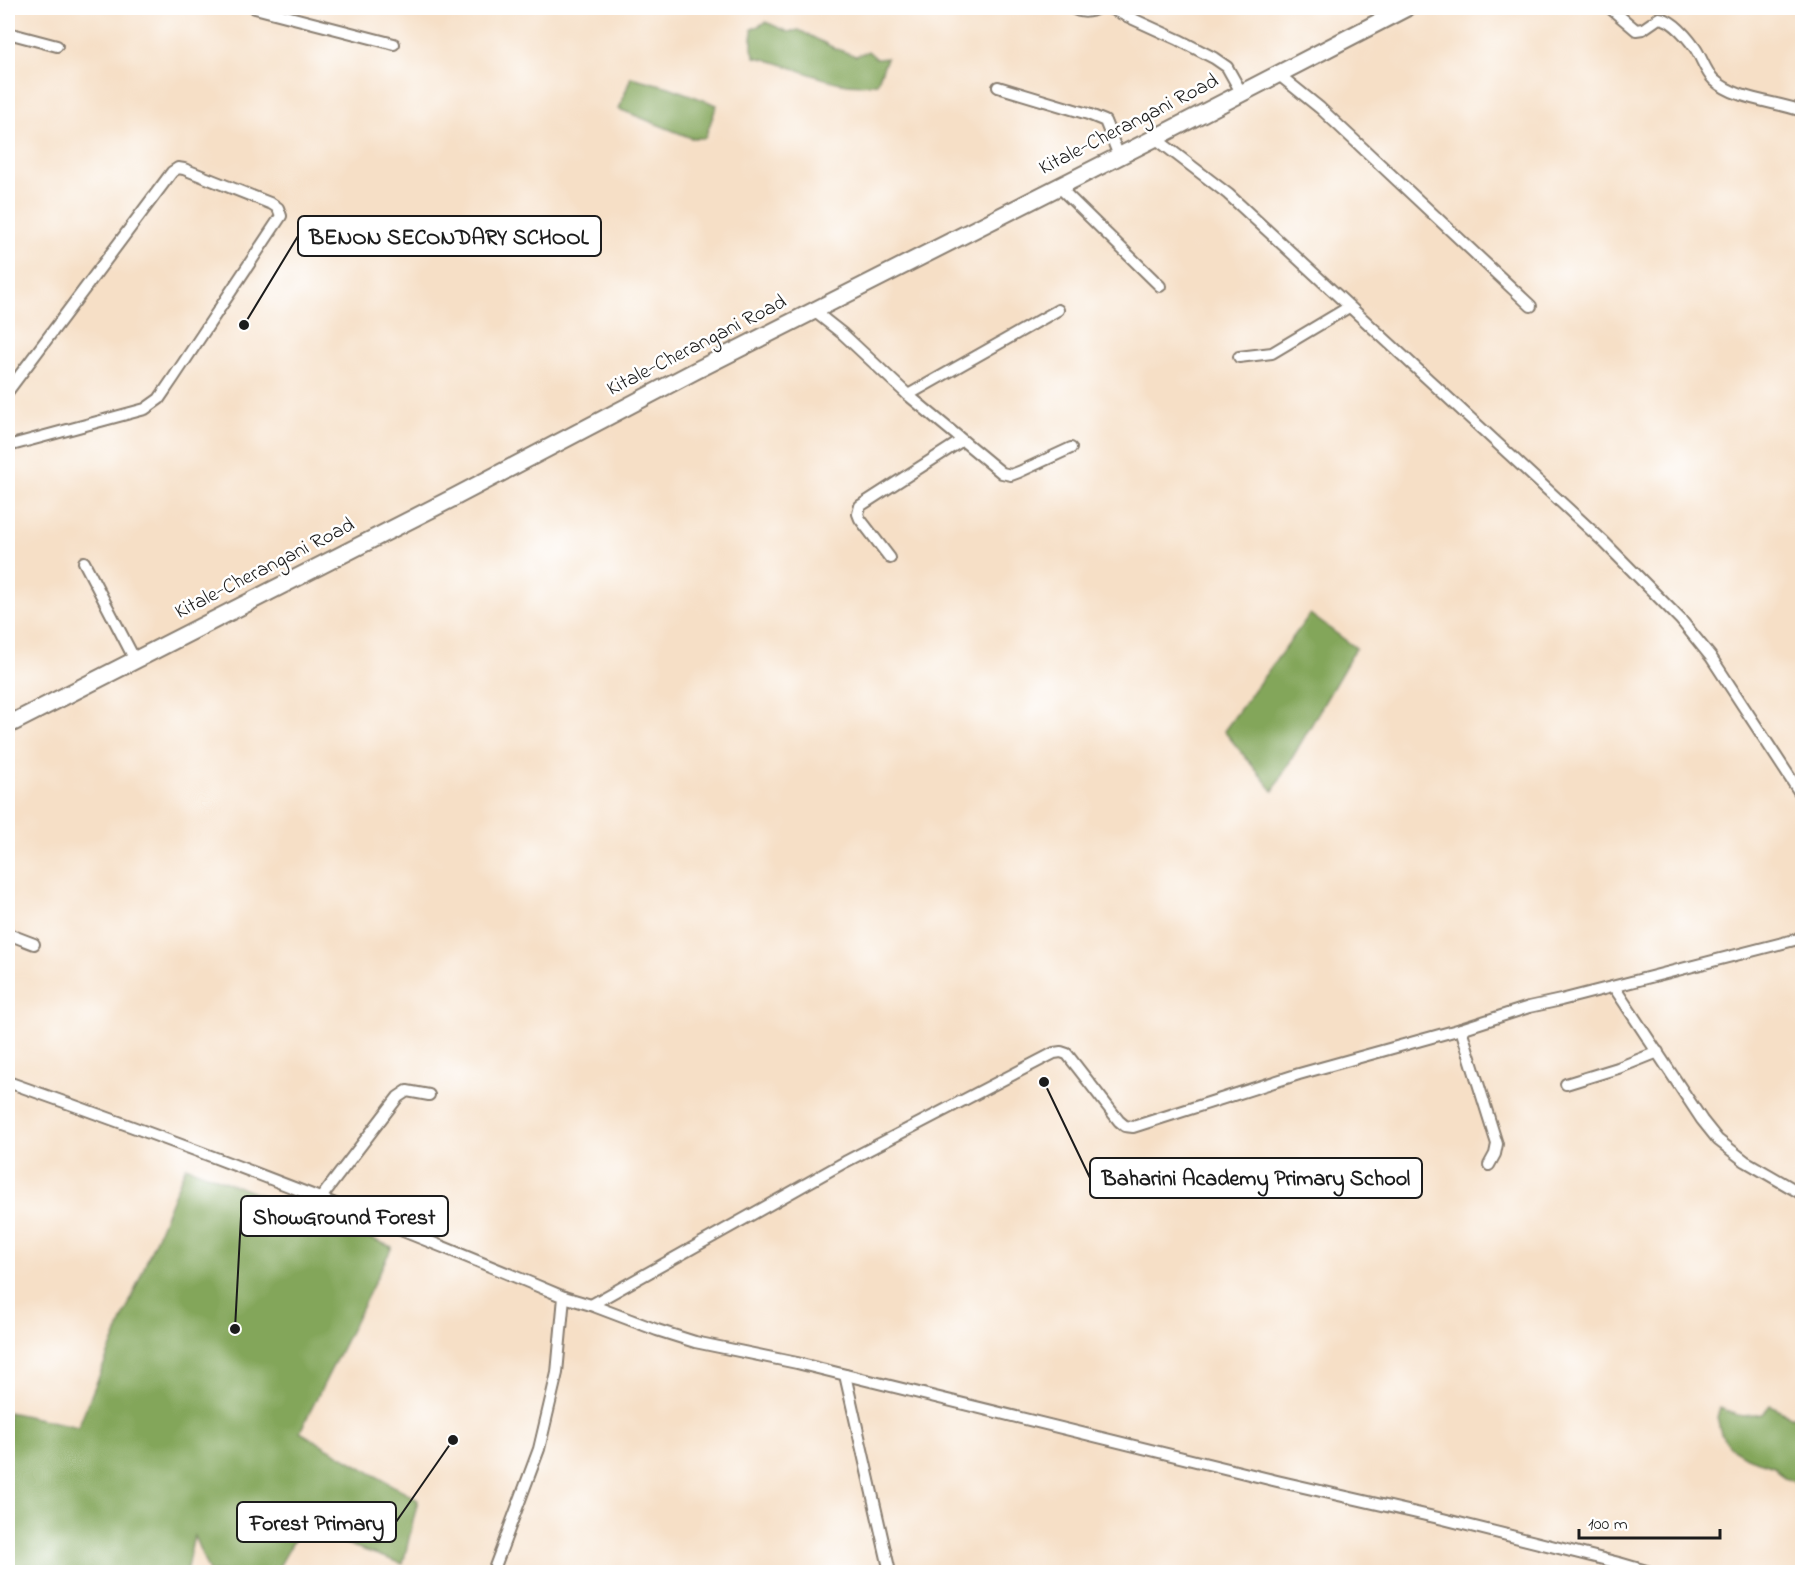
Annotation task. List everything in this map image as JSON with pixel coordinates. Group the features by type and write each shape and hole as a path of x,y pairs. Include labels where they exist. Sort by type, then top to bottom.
{"main road":[{"name":"Kitale-Cherangani Road","path":"8,724 1406,8"}],"street":[{"path":"255,8 394,44"},
{"path":"1072,8 1084,12 1098,8"},
{"path":"1109,8 1214,58 1227,67 1241,92"},
{"path":"1610,8 1636,30 1642,29 1659,18 1668,21 1694,47 1714,80 1749,97 1803,111"},
{"path":"8,33 57,46"},
{"path":"1278,75 1320,108 1531,306"},
{"path":"998,87 1089,114 1105,121 1119,156"},
{"path":"1155,138 1228,194 1604,542 1681,620 1711,657 1803,796"},
{"path":"8,391 172,172 178,168 184,168 255,196 272,204 281,212 281,216 153,405 145,410 8,446"},
{"path":"1058,186 1160,286"},
{"path":"1239,357 1272,353 1349,307"},
{"path":"908,395 1058,310"},
{"path":"814,311 843,334 961,441 1006,475 1019,472 1071,448"},
{"path":"890,558 860,519 858,514 860,506 961,441"},
{"path":"84,562 135,660"},
{"path":"8,934 34,944"},
{"path":"591,1305 845,1162 1054,1053 1067,1054 1119,1120 1125,1126 1133,1127 1299,1074 1461,1029 1529,1007 1803,938"},
{"path":"1614,987 1702,1120 1718,1140 1745,1161 1803,1194"},
{"path":"1461,1029 1497,1144 1489,1165"},
{"path":"1566,1084 1618,1068 1658,1052"},
{"path":"8,1082 320,1199 564,1297 695,1342 797,1363 1277,1481 1443,1519 1650,1572"},
{"path":"320,1199 398,1097 406,1091 429,1095"},
{"path":"493,1572 539,1449 557,1373 564,1297"},
{"path":"845,1375 890,1572"}],"green space":[{"path":"766,22 788,32 799,30 834,48 856,56 868,51 877,59 887,58 877,83 861,85 830,81 755,57 752,49 752,29"},
{"path":"631,77 669,87 717,105 705,138 691,138 619,109"},
{"path":"1310,614 1356,648 1273,791 1224,731"},
{"path":"186,1166 392,1247 300,1432 418,1500 403,1564 301,1528 276,1572 209,1572 194,1536 186,1572 8,1572 8,1412 78,1427"},
{"path":"1770,1405 1802,1422 1802,1485 1784,1478 1774,1466 1746,1457 1731,1448 1721,1434 1717,1418 1720,1408 1736,1415 1750,1416 1763,1414"}],"place":[{"name":"BENON SECONDARY SCHOOL","path":"244,325"},
{"name":"Baharini Academy Primary School","path":"1044,1082"},
{"name":"ShowGround Forest","path":"235,1329"},
{"name":"Forest Primary","path":"453,1440"}]}
